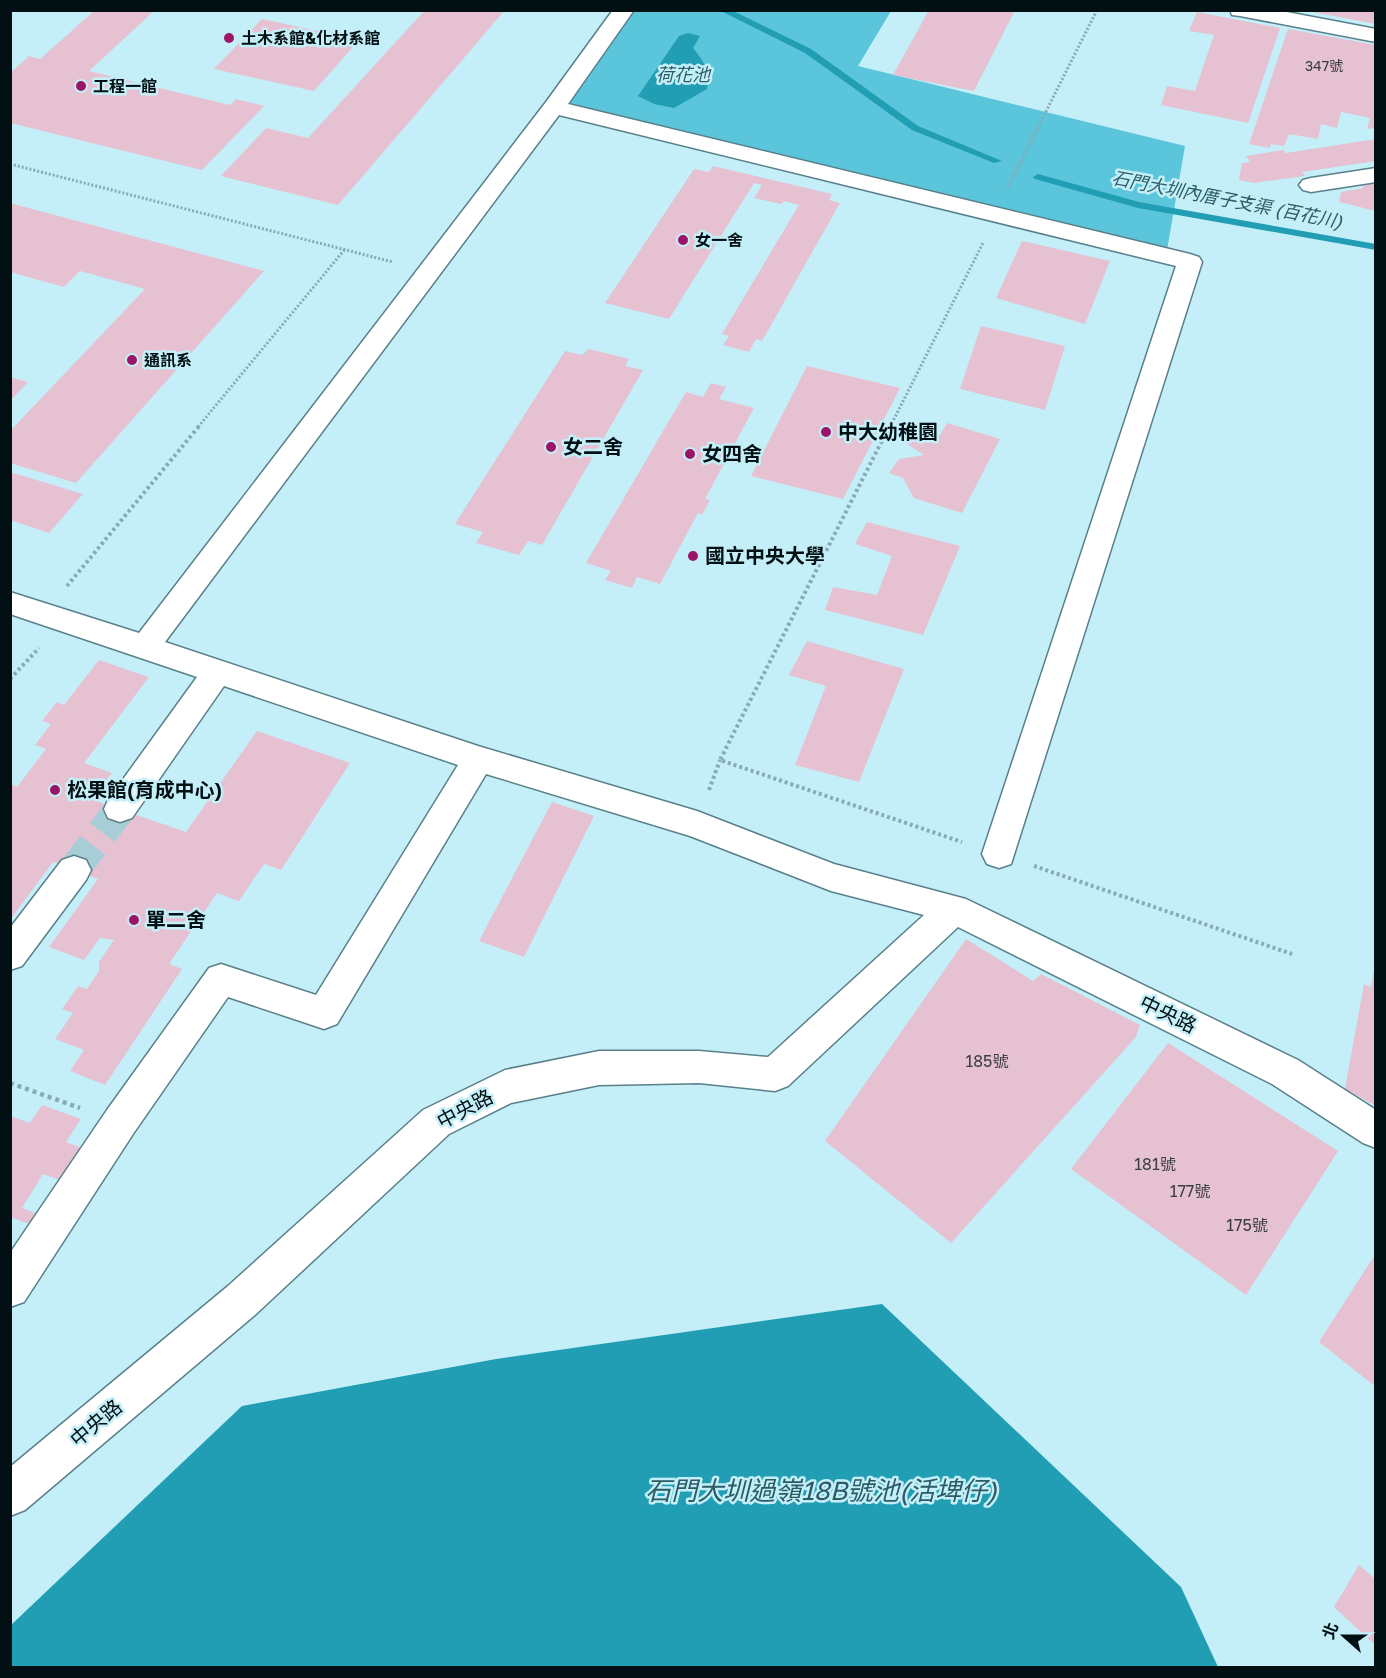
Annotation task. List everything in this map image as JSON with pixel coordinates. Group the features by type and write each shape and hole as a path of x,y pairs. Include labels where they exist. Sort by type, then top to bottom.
{"street":[{"path":"145,647 554,107 624,10"},
{"path":"1240,10 1376,36"},
{"path":"554,107 1190,262 999,854"},
{"path":"1311,185 1376,175"},
{"name":"中央路","path":"10,603 478,759 697,825 831,877 954,909 1285,1072 1376,1131"},
{"path":"120,809 218,671"},
{"path":"10,1288 120,1122 221,979 324,1013 478,759"},
{"path":"10,955 74,870"},
{"name":"中央路","path":"10,1496 242,1300 436,1122 505,1088 599,1068 699,1067 775,1074 954,909"}],"path":[{"path":"1097,10 1010,181 998,214 720,760 1292,954"},
{"path":"10,164 428,271"},
{"path":"44,614 345,249"},
{"path":"10,1083 120,1122"}],"shaded area":[{"path":"626,11 891,11 858,66 1185,146 1166,256 554,107"}],"water":[{"name":"荷花池","path":"688,33 700,36 693,48 706,67 707,89 674,108 654,104 638,96 679,36"},
{"name":"石門大圳過嶺18B號池(活埤仔)","path":"882,1304 1181,1587 1218,1667 11,1667 11,1625 242,1406 496,1359"}],"building":[{"name":"工程一館","path":"95,10 155,10 89,71 230,105 236,99 264,106 202,170 10,123 10,73 29,56 40,59"},
{"path":"425,10 505,10 338,205 221,176 266,128 308,138"},
{"path":"929,10 1015,10 974,91 893,75"},
{"path":"1312,10 1376,10 1376,24 1312,12"},
{"path":"1197,12 1280,28 1248,123 1161,105 1167,86 1195,91 1214,35 1189,31"},
{"path":"262,19 359,40 314,91 214,69"},
{"path":"1288,29 1376,45 1376,128 1367,129 1370,118 1341,112 1337,128 1321,124 1318,139 1289,134 1284,146 1271,144 1270,148 1249,144"},
{"path":"1376,139 1376,161 1302,172 1305,176 1253,183 1239,180 1242,163 1250,162 1246,156 1283,150 1286,153"},
{"path":"713,166 832,194 829,200 840,203 762,341 756,339 749,352 723,345 729,336 722,334 799,205 754,198 762,185 754,183 669,319 605,303 694,169 709,172"},
{"path":"1376,183 1376,211 1339,202 1341,192 1363,188 1364,184"},
{"name":"通訊系","path":"10,203 264,271 76,483 10,463 10,431 145,289 80,271 64,287 10,272"},
{"path":"1022,241 1110,261 1085,324 996,298"},
{"path":"981,326 1065,346 1045,410 960,389"},
{"name":"女二舍","path":"589,349 629,359 625,366 643,370 542,545 528,541 519,555 476,543 483,532 455,524 565,351 582,355"},
{"name":"中大幼稚園","path":"807,366 900,388 843,499 751,476"},
{"path":"10,377 28,382 10,401"},
{"name":"女四舍","path":"711,383 726,387 719,399 754,408 705,499 710,500 702,515 698,513 660,584 637,577 632,588 605,580 611,571 586,563 686,392 703,397"},
{"path":"947,423 1000,439 962,513 914,498 903,478 889,473 899,459 924,455 904,442 915,433 937,440"},
{"path":"10,472 83,494 49,533 10,520"},
{"path":"867,522 960,546 923,635 825,610 833,587 877,595 892,556 855,544"},
{"path":"807,641 904,669 859,782 795,765 826,686 789,675"},
{"name":"單二舍","path":"99,660 149,677 84,763 112,773 97,792 104,795 99,802 186,832 257,731 350,763 281,870 264,864 239,901 217,893 169,964 182,969 105,1085 70,1071 84,1050 55,1039 73,1013 62,1009 78,986 87,989 99,971 99,962 114,940 100,938 84,960 49,947 98,879 53,862 10,920 10,784 17,787 46,749 35,745 51,724 42,721 57,702 64,705"},
{"path":"552,802 594,816 524,957 479,941"},
{"path":"966,939 1033,981 1041,974 1140,1025 1136,1037 951,1243 825,1141"},
{"path":"1374,970 1376,970 1376,1106 1345,1089 1364,984 1371,987"},
{"path":"1168,1043 1338,1151 1246,1295 1071,1169"},
{"path":"42,1105 81,1119 66,1142 95,1153 75,1185 43,1174 22,1208 38,1214 29,1224 10,1217 10,1116 30,1123"},
{"path":"1376,1253 1376,1387 1319,1342"},
{"path":"1359,1565 1376,1580 1376,1646 1334,1607"}],"waterway":[{"name":"石門大圳內厝子支渠 (百花川)","path":"723,10 808,51 915,128 997,161"},
{"name":"石門大圳內厝子支渠 (百花川)","path":"1038,177 1138,205 1376,247"}],"tunnel":[{"path":"74,870 120,809"}],"place":[{"name":"土木系館&化材系館","path":"229,38"},
{"name":"工程一館","path":"81,86"},
{"name":"女一舍","path":"683,240"},
{"name":"通訊系","path":"132,360"},
{"name":"中大幼稚園","path":"826,432"},
{"name":"女二舍","path":"551,447"},
{"name":"女四舍","path":"690,454"},
{"name":"國立中央大學","path":"693,556"},
{"name":"松果館(育成中心)","path":"55,790"},
{"name":"單二舍","path":"134,920"}]}
